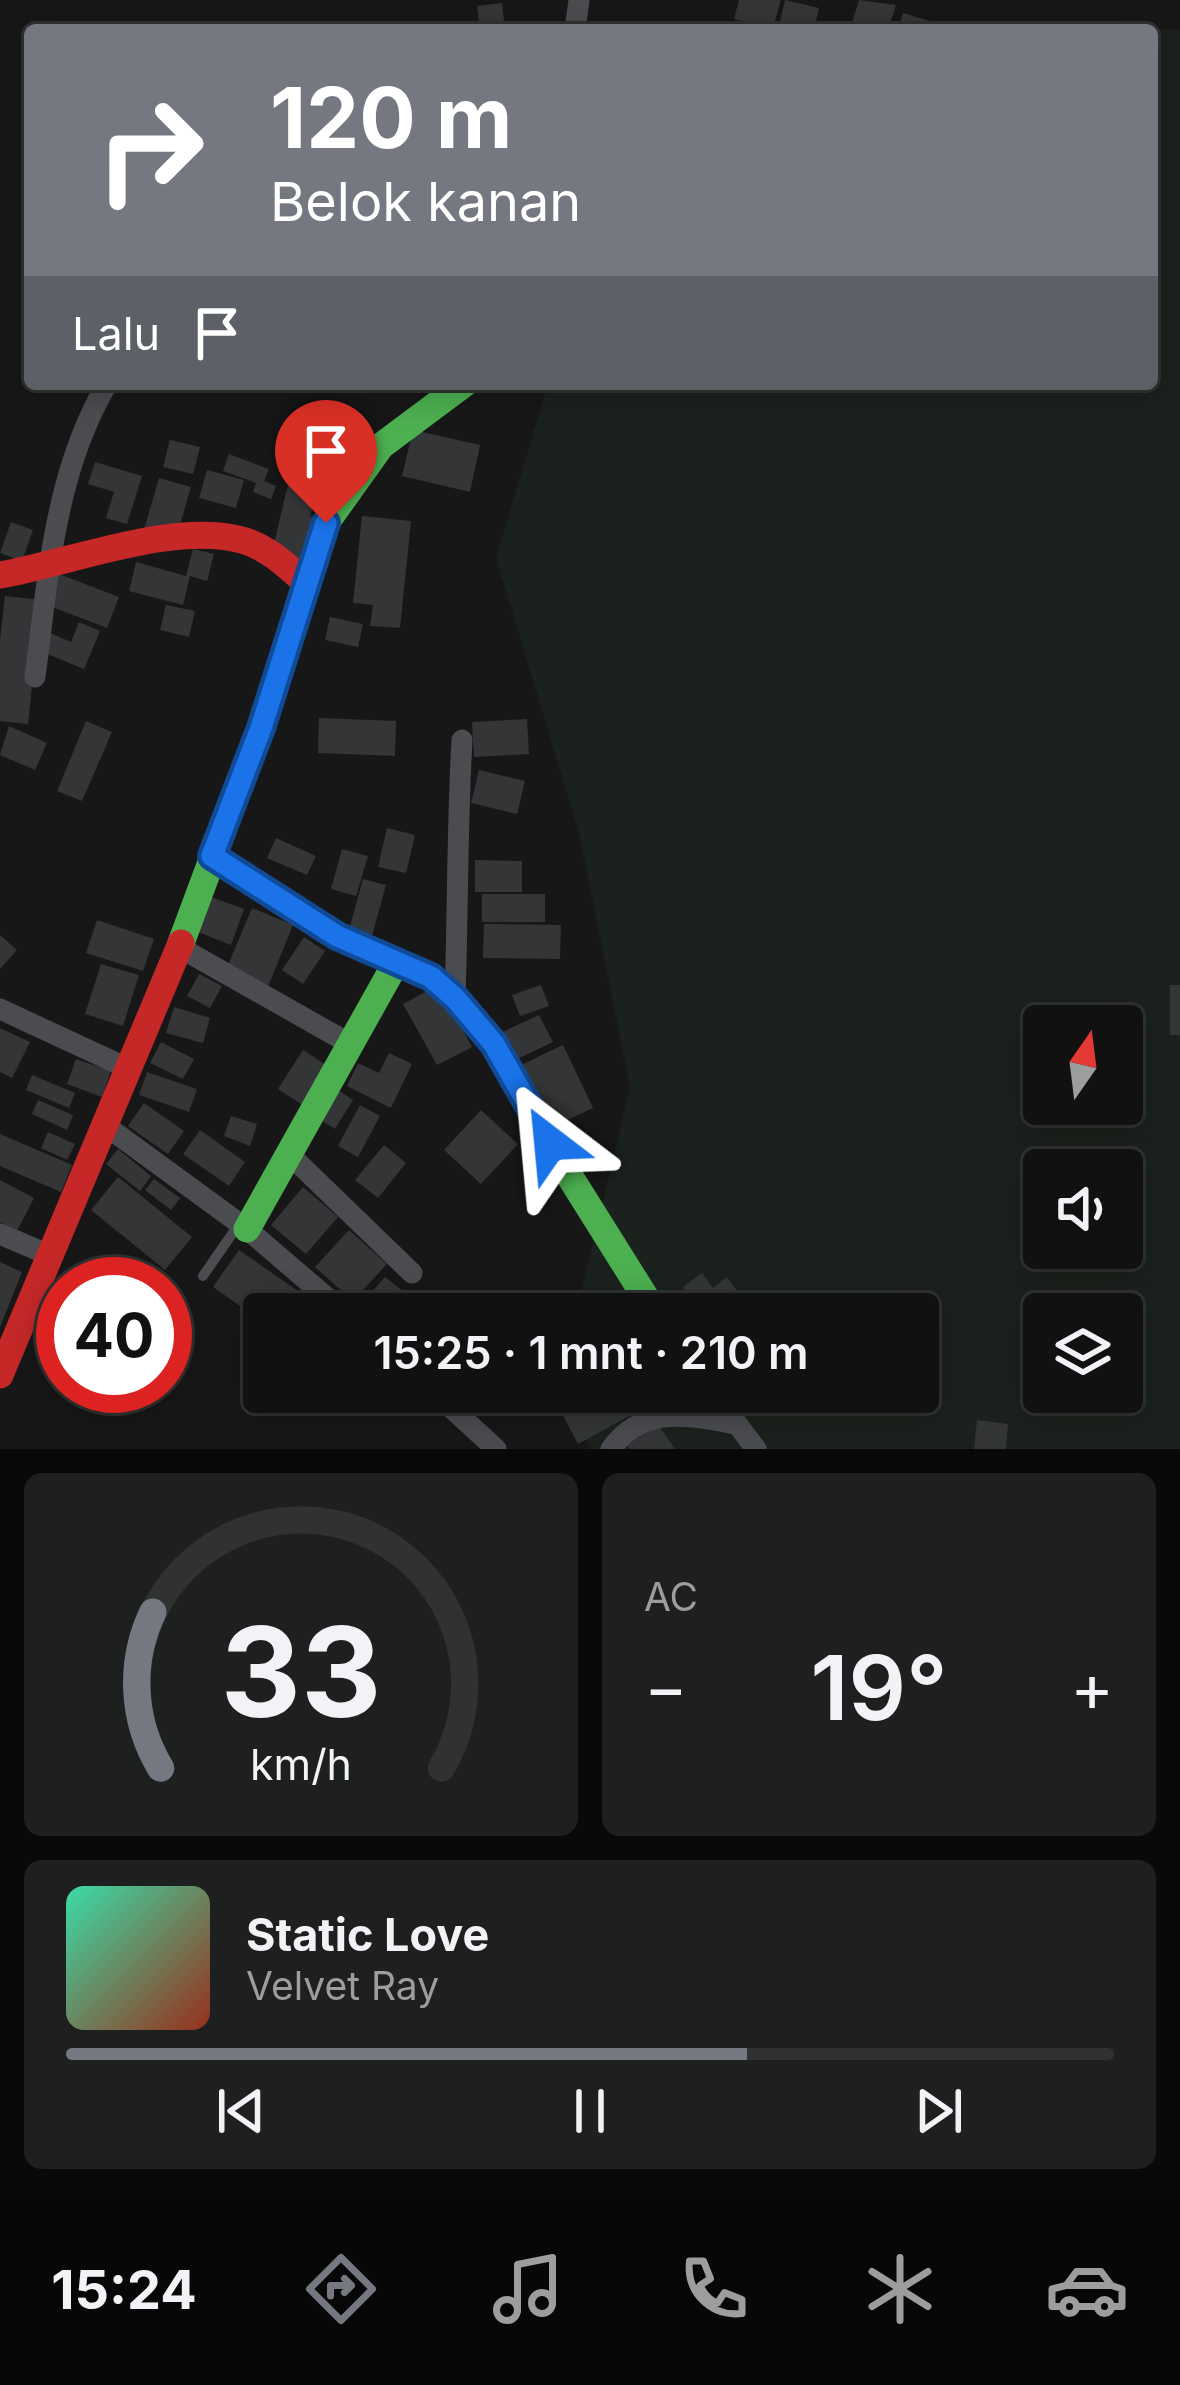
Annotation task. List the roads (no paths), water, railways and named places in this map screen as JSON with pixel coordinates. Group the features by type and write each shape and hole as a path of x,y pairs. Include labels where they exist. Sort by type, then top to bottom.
{"street":[{"path":"35,677 47,569 81,439 104,390"},
{"path":"0,1373 178,946 261,728 326,523 381,446 456,390"},
{"path":"0,575 47,569 172,538 205,536 242,539 305,582"},
{"path":"455,998 459,896 455,844 462,740"},
{"path":"212,856 337,936 431,977 455,998 494,1044 643,1293"},
{"path":"178,946 352,1045"},
{"path":"243,1226 291,1156 397,962"},
{"path":"0,1009 127,1068"},
{"path":"106,1126 243,1226 321,1293"},
{"path":"291,1156 412,1274"},
{"path":"0,1234 49,1256"},
{"path":"457,1413 496,1449"},
{"path":"727,1413 756,1449"},
{"path":"618,1445 658,1415 696,1415 735,1424"}],"lane":[{"path":"203,1276 243,1226"}]}
